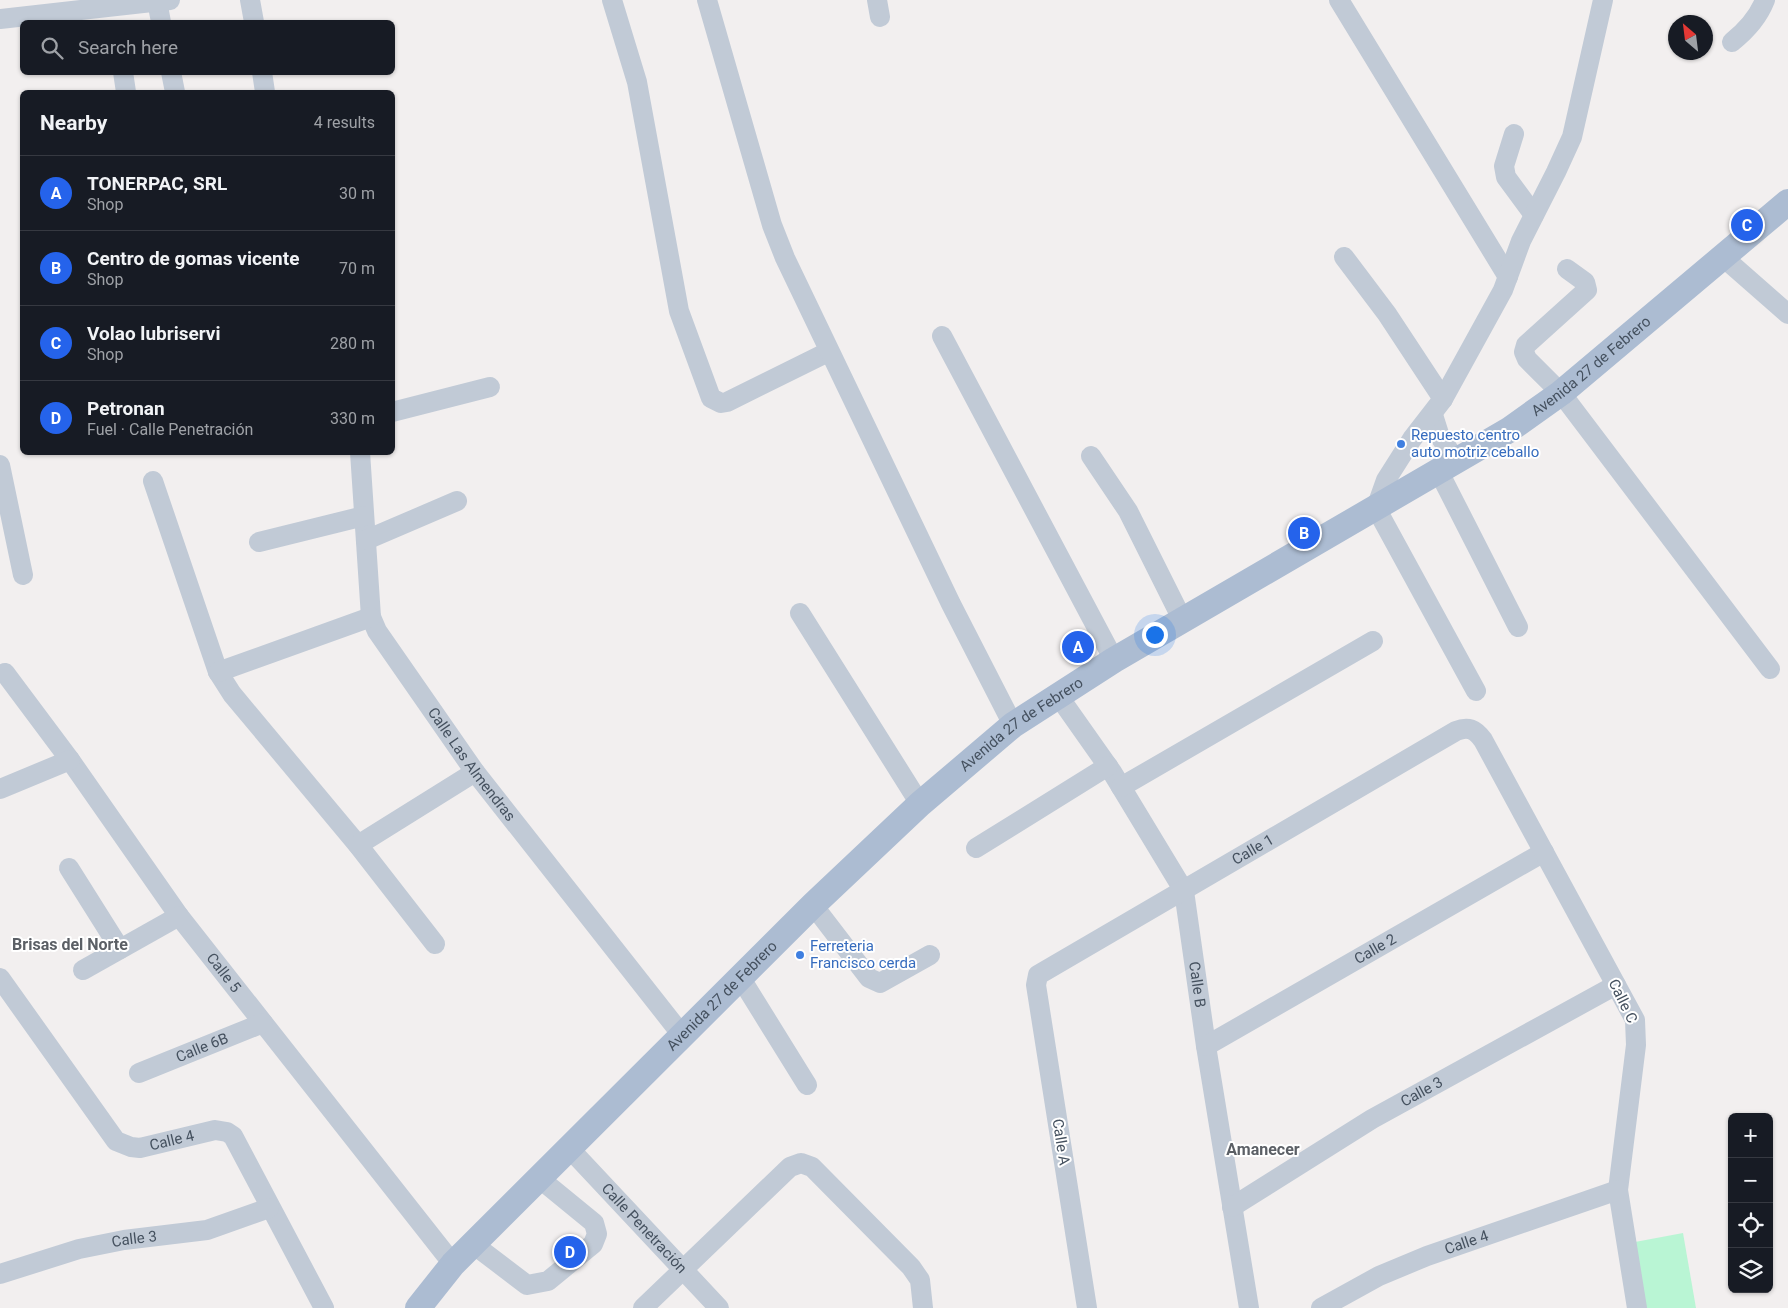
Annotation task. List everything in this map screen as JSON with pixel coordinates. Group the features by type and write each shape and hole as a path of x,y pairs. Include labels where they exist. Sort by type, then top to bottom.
{"main road":[{"name":"Avenida 27 de Febrero","path":"418,1308 473,1244 813,905 920,804 1013,725 1057,694 1114,660 1183,622 1509,430 1561,393 1788,202"}],"street":[{"path":"250,0 254,20"},
{"path":"612,0 636,82 679,310 711,398 721,403 727,402 828,352"},
{"path":"707,0 772,225 785,258 828,352 951,604 1013,725"},
{"path":"1339,0 1508,277"},
{"path":"1476,692 1376,508 1386,480 1418,432 1438,407 1508,277 1514,258 1572,137 1603,0"},
{"path":"1732,42 1748,29 1760,12 1765,0"},
{"path":"0,19 115,14 151,1 160,20"},
{"path":"123,75 126,90"},
{"path":"172,75 175,90"},
{"path":"262,75 265,90"},
{"path":"1514,134 1504,166 1506,177 1534,215"},
{"path":"1344,257 1387,314 1438,407 1440,437 1448,467 1518,627"},
{"path":"1723,257 1788,314"},
{"path":"1568,269 1585,282 1587,290 1526,345 1524,352 1527,359 1561,393 1770,669"},
{"path":"942,336 1114,660"},
{"path":"395,411 490,387"},
{"name":"Calle Las Almendras","path":"360,455 370,616 377,631 475,772 682,1035"},
{"path":"1091,456 1128,511 1183,622"},
{"path":"0,464 23,575"},
{"path":"154,481 218,672 232,694 358,845 435,944"},
{"path":"366,540 457,500"},
{"path":"259,542 364,516"},
{"path":"800,613 920,804"},
{"path":"218,672 370,616"},
{"path":"1121,787 1373,641"},
{"name":"Calle 5","path":"5,673 70,760 179,916 454,1264"},
{"name":"Calle B","path":"1057,694 1108,766 1184,891 1206,1046 1249,1308"},
{"name":"Calle C","path":"1470,728 1483,740 1635,1020 1637,1031 1618,1190 1637,1308"},
{"name":"Calle 1","path":"1038,975 1456,731 1470,728"},
{"path":"0,789 70,760"},
{"path":"976,848 1108,766"},
{"path":"358,845 475,772"},
{"name":"Calle 2","path":"1206,1046 1544,852"},
{"path":"69,868 120,949"},
{"path":"813,905 869,978 880,983 930,955"},
{"path":"83,970 179,916"},
{"name":"Calle A","path":"1038,975 1036,985 1087,1308"},
{"path":"740,977 807,1085"},
{"name":"Calle 4","path":"0,978 116,1141 131,1147 140,1148 215,1130 226,1132 237,1142 269,1208 324,1308"},
{"name":"Calle 3","path":"1232,1207 1372,1118 1616,985"},
{"name":"Calle 6B","path":"139,1073 263,1023"},
{"name":"Calle Penetración","path":"569,1148 682,1271 719,1308"},
{"path":"643,1308 790,1167 801,1163 807,1164 911,1267 920,1280 923,1308"},
{"path":"473,1244 527,1285 548,1280 592,1244 597,1234 594,1223 539,1178"},
{"name":"Calle 4","path":"1321,1308 1379,1276 1427,1256 1618,1190"},
{"name":"Calle 3","path":"0,1274 79,1249 124,1240 207,1230 269,1208"}],"green space":[{"path":"1683,1233 1696,1308 1646,1308 1635,1242"}],"place":[{"name":"Volao lubriservi","path":"1747,225"},
{"name":"Repuesto centro auto motriz ceballo","path":"1401,444"},
{"name":"Centro de gomas vicente","path":"1304,533"},
{"name":"TONERPAC, SRL","path":"1078,647"},
{"name":"Ferreteria Francisco cerda","path":"800,955"},
{"name":"Petronan","path":"570,1252"}],"district":[{"name":"Brisas del Norte","path":"70,944"},
{"name":"Amanecer","path":"1263,1149"}]}
